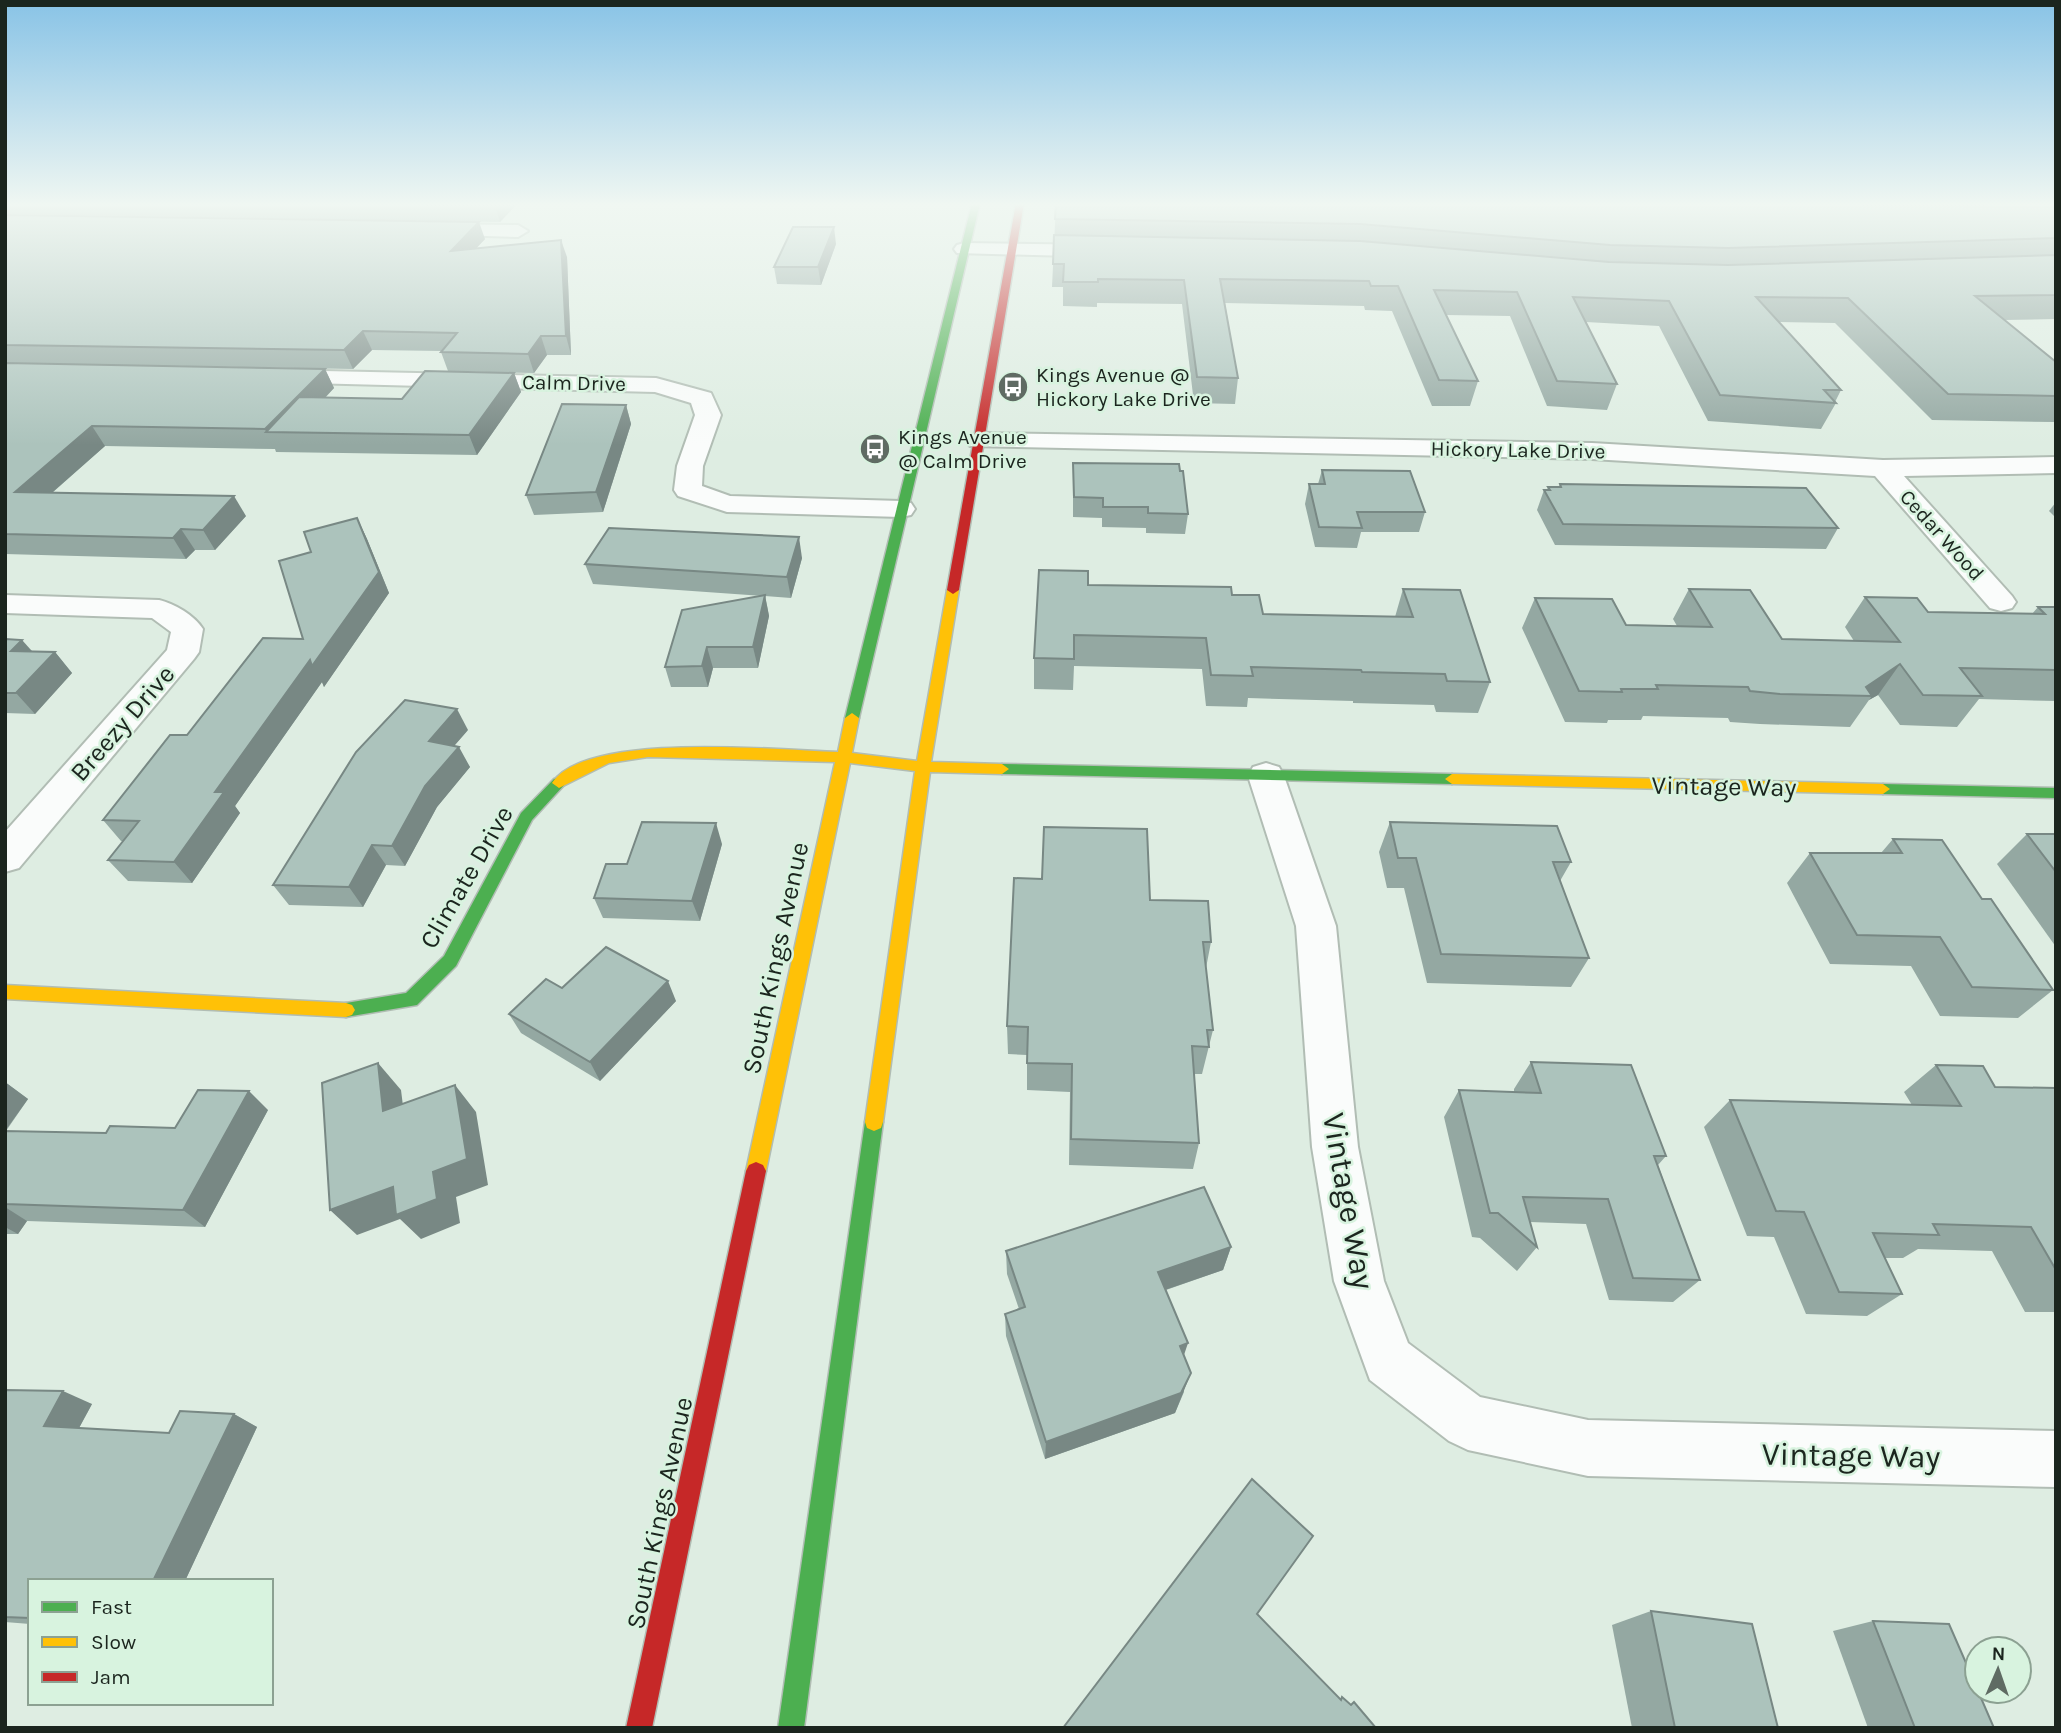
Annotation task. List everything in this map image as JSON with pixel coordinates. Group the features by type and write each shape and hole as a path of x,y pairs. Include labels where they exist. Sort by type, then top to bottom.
{"main road":[{"name":"South Kings Avenue","path":"639,1728 843,757 956,284"},
{"path":"791,1728 923,766 1005,284"},
{"name":"Climate Drive","path":"5,992 354,1010 411,1000 450,961 526,817 565,777 606,758 648,752 843,757 923,766"},
{"name":"Vintage Way","path":"923,766 2056,793"}],"street":[{"name":"Calm Drive","path":"255,377 656,385 702,398 708,415 690,466 688,490 727,504 901,509"},
{"name":"Hickory Lake Drive","path":"979,442 1592,451 1883,468 2056,465"},
{"name":"Cedar Wood","path":"1883,468 2001,602"},
{"name":"Breezy Drive","path":"5,604 159,609 187,629 183,652 5,858"},
{"name":"Vintage Way","path":"1266,776 1316,926 1335,1147 1359,1281 1389,1361 1468,1422 1588,1448 2056,1459"}],"building":[{"path":"5,284 563,284 566,336 541,336 528,354 441,352 457,333 363,331 344,350 5,345"},
{"path":"1185,284 1221,284 1238,378 1197,377"},
{"path":"1370,284 2056,284 2056,295 1975,296 2056,362 2056,396 1948,394 1848,298 1756,297 1841,390 1824,390 1836,403 1720,395 1669,301 1573,297 1617,384 1557,381 1517,292 1434,290 1478,381 1439,380 1398,286"},
{"path":"5,363 325,369 265,429 92,426 15,492 234,496 203,530 181,529 173,538 5,534"},
{"path":"425,371 514,373 469,435 266,432 299,397 402,399"},
{"path":"562,404 626,405 596,492 526,495"},
{"path":"1073,463 1179,464 1180,471 1183,471 1188,514 1148,513 1148,507 1103,507 1103,498 1074,497"},
{"path":"1322,470 1410,471 1425,512 1357,512 1362,528 1319,527 1309,484 1325,484"},
{"path":"1560,484 1806,488 1838,528 1563,524 1544,490 1550,490 1548,487 1561,487"},
{"path":"357,518 379,572 312,666 310,660 215,792 224,792 174,862 108,860 139,821 103,820 170,735 187,735 263,638 303,639 279,561 311,552 304,532"},
{"path":"609,528 799,537 787,577 585,564"},
{"path":"1039,570 1088,571 1088,585 1231,587 1232,595 1259,595 1263,614 1413,617 1403,589 1460,590 1490,682 1447,681 1445,674 1251,667 1253,676 1211,675 1206,638 1074,635 1074,659 1034,658"},
{"path":"1689,589 1750,590 1782,639 1900,642 1865,597 1917,598 1928,612 2045,614 2038,607 2056,607 2056,670 1960,668 1982,696 1923,695 1900,664 1866,687 1872,696 1780,694 1750,691 1748,687 1656,685 1658,689 1579,691 1535,598 1612,599 1626,625 1712,627"},
{"path":"765,595 753,647 707,647 702,666 665,667 682,610"},
{"path":"5,639 22,640 11,651 55,652 16,693 5,693"},
{"path":"405,700 457,709 429,741 459,747 425,786 392,846 372,845 349,887 273,885 356,752"},
{"path":"642,822 716,823 692,901 594,898 606,864 627,864"},
{"path":"1390,822 1557,826 1571,862 1553,862 1589,958 1441,954 1416,858 1398,858"},
{"path":"1044,827 1147,829 1150,900 1208,901 1211,942 1203,942 1213,1030 1207,1030 1209,1047 1192,1046 1199,1143 1071,1139 1072,1064 1027,1063 1028,1027 1007,1026 1014,878 1042,879"},
{"path":"2027,834 2056,834 2056,872"},
{"path":"1893,839 1942,840 1982,899 1991,899 2053,990 1972,987 1940,937 1857,935 1810,853 1902,853"},
{"path":"606,947 668,981 590,1062 509,1014 546,979 562,988"},
{"path":"1531,1062 1631,1065 1666,1156 1654,1156 1700,1280 1633,1278 1608,1199 1523,1197 1537,1247 1498,1213 1490,1213 1459,1090 1541,1093"},
{"path":"378,1063 383,1111 455,1085 467,1159 433,1172 437,1199 396,1215 393,1187 330,1210 322,1083"},
{"path":"1936,1065 1983,1066 1995,1087 2056,1088 2056,1270 2031,1227 1933,1224 1939,1235 1873,1233 1902,1294 1839,1292 1804,1212 1776,1211 1730,1100 1961,1106"},
{"path":"198,1090 249,1091 183,1210 5,1204 5,1131 106,1133 110,1126 175,1128"},
{"path":"1204,1187 1231,1247 1158,1272 1188,1343 1180,1346 1191,1373 1181,1393 1046,1442 1005,1314 1025,1307 1006,1251"},
{"path":"5,1390 63,1391 44,1426 169,1433 180,1411 234,1414 154,1579 28,1579 28,1618 5,1617"},
{"path":"1252,1479 1313,1536 1257,1614 1341,1700 1342,1697 1351,1705 1354,1702 1376,1728 1063,1728"},
{"path":"1651,1611 1752,1624 1778,1728 1675,1728"},
{"path":"1873,1621 1949,1624 1963,1656 1963,1705 1984,1705 1994,1728 1915,1728"}],"traffic: fast":[{"path":"852,718 957,284"},
{"path":"1002,769 1452,779"},
{"path":"346,1010 411,1000 450,961 526,817 559,783"},
{"path":"1883,789 2056,793"},
{"path":"791,1728 874,1122"}],"traffic: slow":[{"path":"874,1122 923,767 953,590"},
{"path":"756,1171 852,718"},
{"path":"559,783 565,777 606,758 648,752 843,757 923,767 1002,769"},
{"path":"1452,779 1883,789"},
{"path":"5,992 346,1010"}],"traffic: jam":[{"path":"953,590 1006,284"},
{"path":"639,1728 756,1171"}],"place":[{"name":"Kings Avenue @ Hickory Lake Drive","path":"1013,387"},
{"name":"Kings Avenue @ Calm Drive","path":"875,449"}]}
